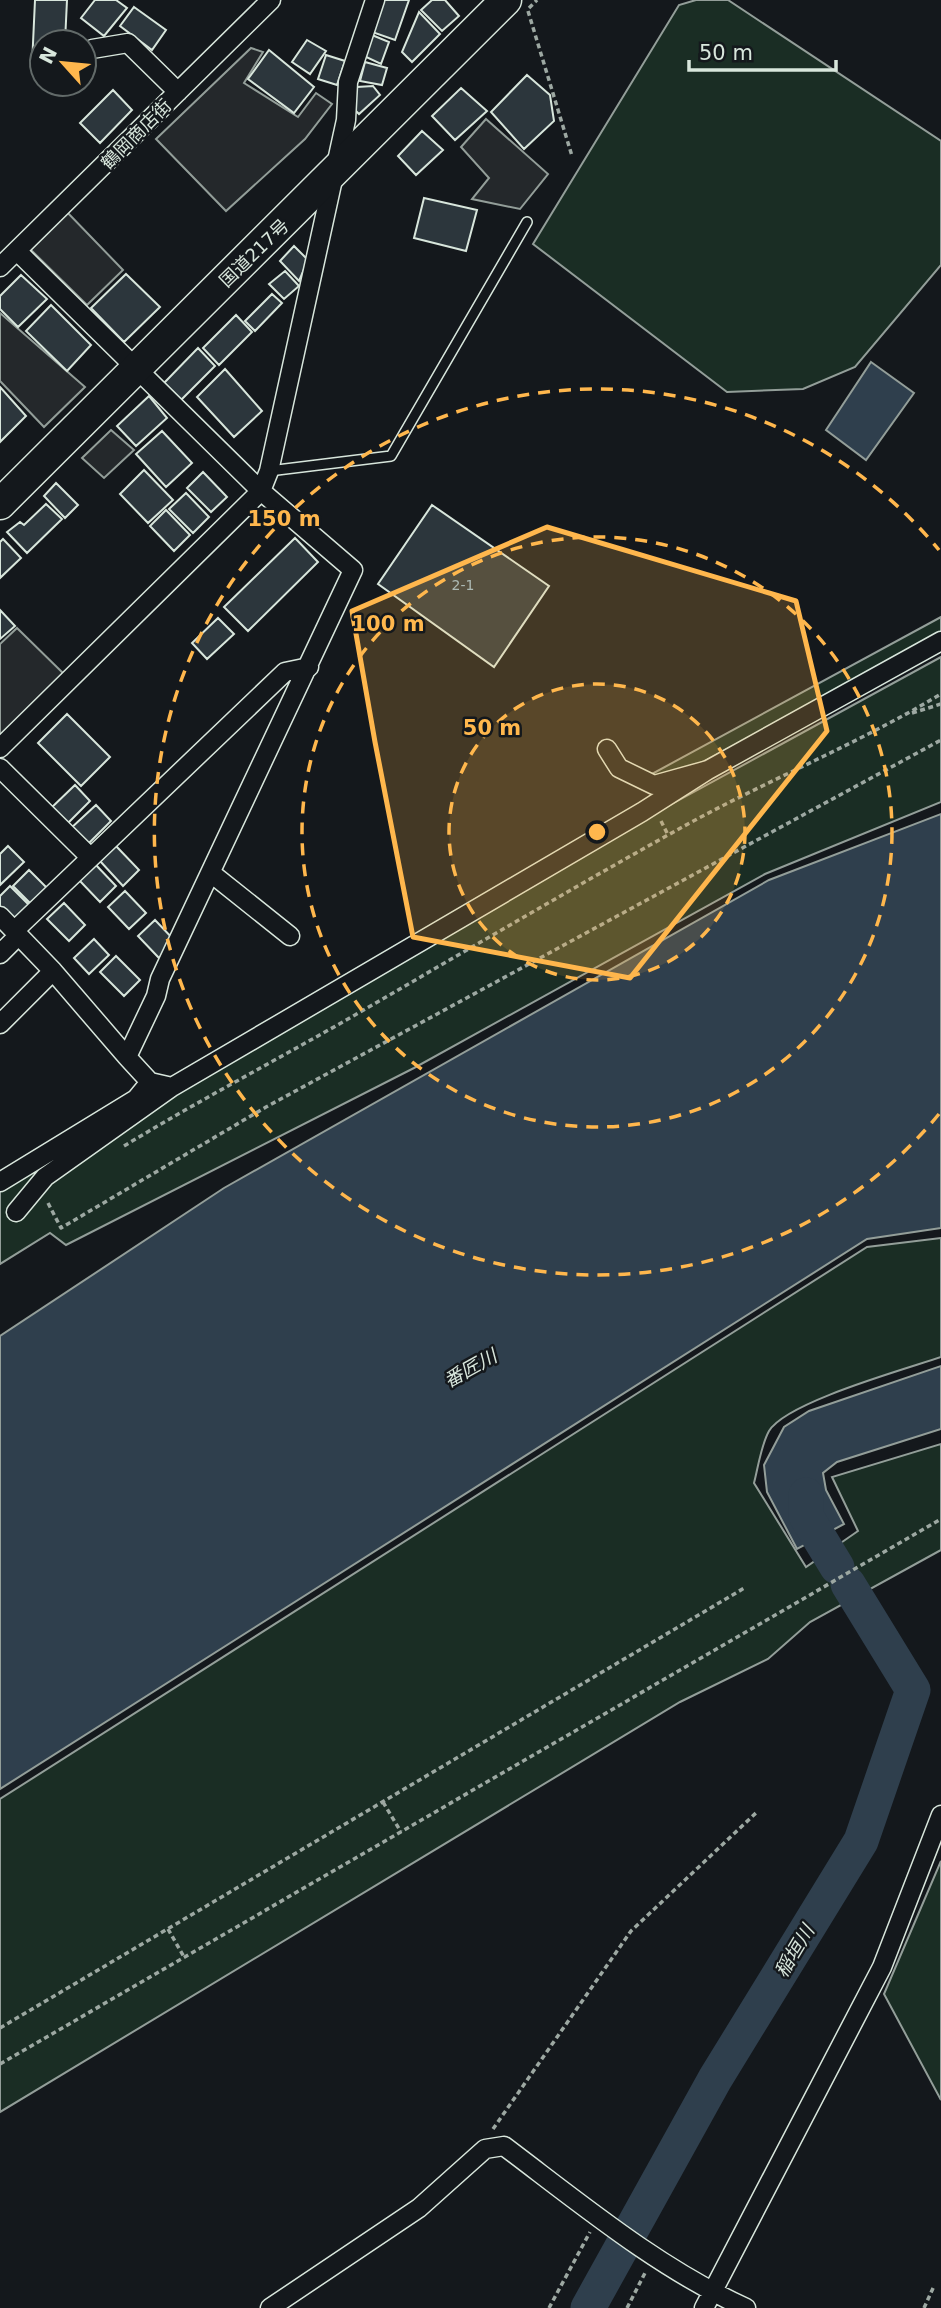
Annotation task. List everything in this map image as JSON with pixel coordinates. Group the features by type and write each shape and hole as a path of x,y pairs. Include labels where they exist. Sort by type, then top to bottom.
{"highway":[{"name":"国道217号","path":"0,504 333,176 517,5"}],"street":[{"name":"鶴岡商店街","path":"0,267 271,0"},
{"path":"0,748 261,491 269,471 346,120 348,82 375,0"},
{"path":"98,48 128,43 178,92"},
{"path":"17,251 261,491 353,570 160,979 156,996 127,1057"},
{"path":"16,1212 45,1177 172,1087 708,771 941,640"},
{"path":"0,954 90,857 285,672 309,667"},
{"path":"607,749 619,768 654,785 708,771"},
{"path":"0,768 90,857"},
{"path":"211,873 290,936"},
{"path":"0,916 53,971 150,1082 172,1087"},
{"path":"0,1024 53,971"},
{"path":"0,1182 136,1099 150,1082"},
{"path":"707,2300 882,1967 941,1815"},
{"path":"270,2308 419,2208 485,2149 504,2146 598,2218 654,2255 707,2300 746,2308"}],"lane":[{"path":"269,471 391,456 527,222"}],"path":[{"path":"517,5 572,156"},
{"path":"115,1152 209,1094 313,1039 676,830 792,769 907,715 941,694"},
{"path":"907,715 941,704"},
{"path":"16,1212 44,1195 61,1228 266,1107 941,740"},
{"path":"0,2064 941,1519"},
{"path":"0,2028 746,1587"},
{"path":"383,1802 401,1832"},
{"path":"495,2147 491,2132 631,1931 758,1811"},
{"path":"168,1929 184,1957"},
{"path":"549,2308 598,2218"},
{"path":"627,2308 654,2255"},
{"path":"924,2308 934,2286"}],"highlighted area":[{"path":"547,527 796,601 827,731 630,978 413,937 352,611"}],"green space":[{"path":"696,0 728,0 941,141 941,265 855,367 803,389 727,392 533,244 679,5"},
{"path":"941,617 941,634 707,760 657,781 650,775"},
{"path":"941,657 941,802 765,874 414,1068 66,1245 50,1233 0,1264 0,1186 648,817"},
{"path":"941,1238 941,1357 822,1398 780,1420 766,1437 754,1483 806,1567 858,1531 832,1477 941,1444 941,1550 810,1622 768,1659 680,1702 0,2112 0,1799 867,1247"},
{"path":"941,1861 941,2100 884,1994"}],"shaded area":[{"path":"251,48 263,52 244,83 298,117 316,93 332,104 305,139 226,211 156,139"},
{"path":"486,119 548,174 520,209 472,199 489,178 461,147"},
{"path":"65,210 123,270 87,305 29,248"},
{"path":"0,313 85,387 44,427 0,381"},
{"path":"111,430 134,450 104,478 82,458"},
{"path":"17,628 67,677 0,741 0,644"}],"water":[{"path":"871,362 914,393 866,460 826,430"},
{"name":"番匠川","path":"941,814 941,1228 867,1239 0,1789 0,1336 224,1188 769,880"},
{"path":"941,1366 941,1429 837,1462 823,1473 826,1490 844,1524 797,1549 767,1492 764,1465 784,1427 809,1411"}],"building":[{"path":"35,0 67,0 66,28 34,28"},
{"path":"95,0 116,0 127,8 104,36 98,28 94,28 81,18"},
{"path":"383,0 409,0 395,40 372,32"},
{"path":"432,0 445,0 459,16 442,31 421,10"},
{"path":"134,7 166,30 152,50 120,26"},
{"path":"419,12 440,34 412,62 402,52"},
{"path":"372,35 389,42 381,64 364,56"},
{"path":"307,40 326,51 310,74 292,62"},
{"path":"269,50 314,87 294,113 248,79"},
{"path":"326,55 345,61 337,85 318,79"},
{"path":"365,62 387,68 382,85 360,81"},
{"path":"527,75 550,95 554,121 524,149 491,112"},
{"path":"373,86 380,95 359,114 352,107 357,87"},
{"path":"461,88 487,111 455,140 432,116"},
{"path":"113,90 132,110 100,143 80,123"},
{"path":"422,131 443,150 416,175 398,156"},
{"path":"424,198 477,210 466,251 414,238"},
{"path":"294,246 308,260 299,281 280,261"},
{"path":"285,271 299,286 284,299 269,284"},
{"path":"126,274 160,307 124,342 91,308"},
{"path":"21,275 47,299 18,327 0,309 0,296"},
{"path":"272,294 282,303 255,331 245,321"},
{"path":"51,305 91,345 67,371 26,331"},
{"path":"236,315 252,332 219,365 203,348"},
{"path":"198,348 215,366 181,400 164,383"},
{"path":"225,369 262,411 234,437 197,397"},
{"path":"0,387 26,416 0,442"},
{"path":"149,396 167,418 136,446 117,426"},
{"path":"162,431 192,463 166,487 136,454"},
{"path":"144,470 173,500 148,523 120,494"},
{"path":"203,472 227,497 211,512 187,488"},
{"path":"56,483 78,505 65,518 44,496"},
{"path":"186,493 209,517 193,533 169,509"},
{"path":"46,504 62,519 27,553 7,532 20,522 24,525"},
{"path":"432,505 549,586 494,667 378,584"},
{"path":"166,510 190,535 174,551 150,526"},
{"path":"295,538 318,562 248,631 224,607"},
{"path":"3,539 21,558 0,578 0,542"},
{"path":"0,610 15,626 0,639"},
{"path":"218,618 234,634 207,659 192,643"},
{"path":"67,714 110,757 81,786 38,743"},
{"path":"75,785 90,801 65,826 49,810"},
{"path":"96,805 111,821 86,846 70,829"},
{"path":"8,846 24,862 0,885 0,854"},
{"path":"116,846 139,870 123,886 100,861"},
{"path":"95,864 116,886 100,902 79,880"},
{"path":"29,870 50,891 34,907 13,886"},
{"path":"10,886 32,908 15,924 0,909 0,896"},
{"path":"125,891 146,913 129,929 108,907"},
{"path":"64,903 85,925 69,941 47,919"},
{"path":"155,920 176,942 159,958 138,936"},
{"path":"94,939 109,955 89,974 74,958"},
{"path":"116,956 140,980 124,996 100,972"}],"waterway":[{"name":"稲垣川","path":"806,1495 806,1516 837,1567"},
{"name":"稲垣川","path":"588,2308 715,2079 861,1841 913,1690 848,1584"}]}
